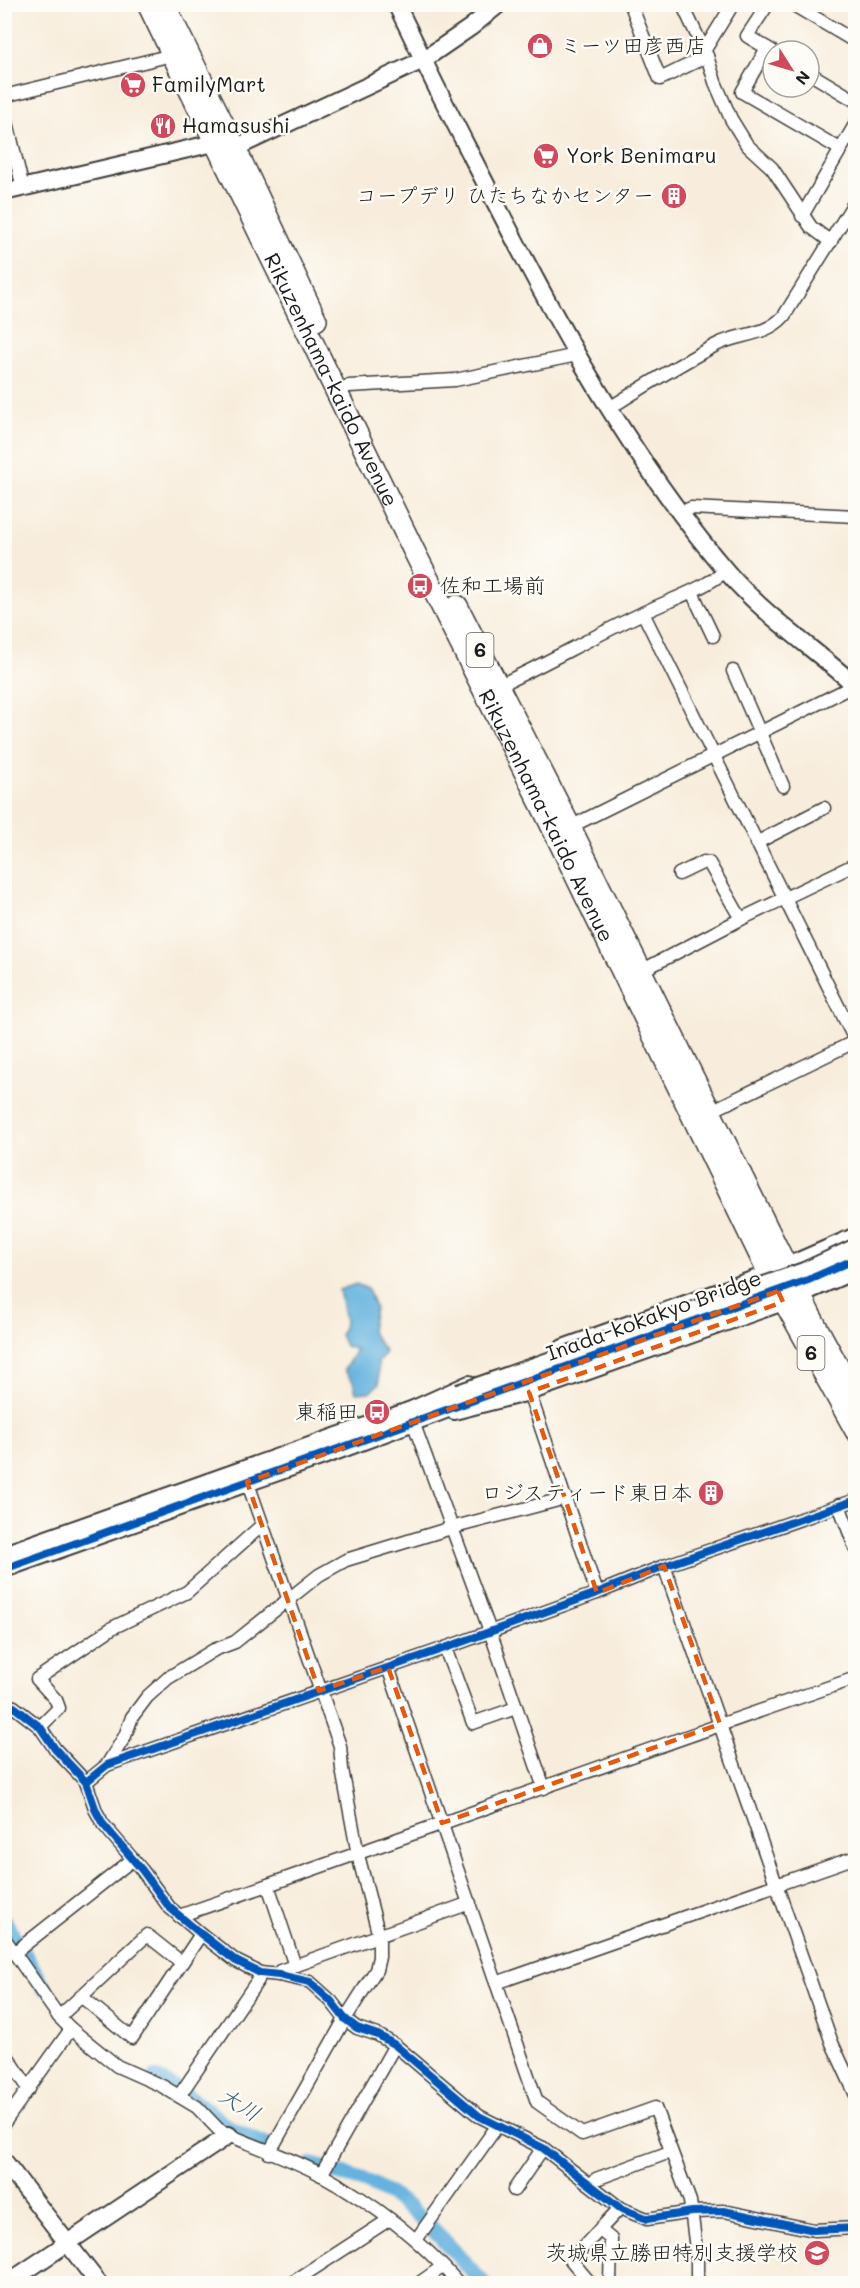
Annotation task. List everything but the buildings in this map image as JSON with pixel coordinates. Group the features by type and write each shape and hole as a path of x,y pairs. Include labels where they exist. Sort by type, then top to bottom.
{"highway":[{"name":"Rikuzenhama-kaido Avenue","path":"148,4 418,560 777,1270 855,1431"},
{"name":"Rikuzenhama-kaido Avenue","path":"164,4 349,386 641,971 709,1112 777,1270"},
{"name":"Rikuzenhama-kaido Avenue","path":"791,1298 855,1400"}],"street":[{"path":"4,192 214,143 235,148 423,60 471,27 499,4"},
{"path":"682,4 705,53 731,119 747,145 772,168 811,227 831,242"},
{"path":"631,5 660,78 705,53 733,4"},
{"path":"761,45 747,36 768,4"},
{"path":"792,4 855,42"},
{"path":"398,6 537,284 608,409 644,464 726,571 754,602 854,685 570,827"},
{"path":"4,96 172,55"},
{"path":"761,64 742,92 840,149"},
{"path":"821,80 855,101"},
{"path":"4,110 23,188"},
{"path":"802,216 855,123"},
{"path":"608,409 717,344 756,334 777,324 831,242 855,200"},
{"path":"349,386 455,380 578,355"},
{"path":"680,513 691,508 855,516"},
{"path":"498,686 643,613 692,592 726,571"},
{"path":"692,592 712,636"},
{"path":"643,613 855,1041 709,1112"},
{"path":"733,671 762,733 783,786"},
{"path":"756,843 824,808"},
{"path":"679,874 704,862 709,863 741,919"},
{"path":"641,971 855,864"},
{"path":"4,1554 245,1475 329,1454 410,1417 489,1375 777,1270 855,1236"},
{"name":"Inada-kokakyo Bridge","path":"461,1398 804,1271 855,1247"},
{"name":"Inada-kokakyo Bridge","path":"461,1398 808,1280 855,1259"},
{"path":"410,1417 529,1392 791,1298 855,1270"},
{"path":"529,1392 597,1593"},
{"path":"410,1417 461,1398"},
{"path":"410,1417 490,1631 544,1788"},
{"path":"245,1475 340,1746 358,1855 379,1936 379,1957 376,1970 345,2019 269,2152"},
{"path":"4,1569 245,1475"},
{"path":"86,1782 107,1765 125,1736 132,1717 147,1697 168,1678 214,1650 235,1642 319,1575 346,1560 452,1528 566,1498"},
{"path":"107,1765 445,1648 664,1566 855,1500"},
{"path":"839,1505 855,1550"},
{"path":"40,1727 59,1708 56,1700 38,1680 112,1628 187,1592 261,1526"},
{"path":"664,1566 832,2043 855,2095"},
{"path":"445,1648 472,1723 516,1708"},
{"path":"388,1667 537,2102 582,2134 655,2108 690,2201 698,2283"},
{"path":"179,1916 358,1855 442,1823 855,1677"},
{"path":"4,1703 15,1707 40,1727 56,1749 86,1782 96,1811 104,1824 169,1907 201,1935 236,1961 260,1974 279,1975 310,1982 331,2001 345,2019 357,2028 378,2035 395,2045 479,2116 543,2148 620,2208 647,2219 692,2212 724,2211 814,2230 855,2228"},
{"path":"496,1983 855,1857"},
{"path":"14,1953 132,1860"},
{"path":"268,1885 295,1966"},
{"path":"279,1975 280,1971 470,1903"},
{"path":"59,2017 147,1935 181,1962"},
{"path":"82,1997 132,2038 201,1935"},
{"path":"5,1941 59,2017 117,2066 162,2086 197,2107 218,2128 229,2135 321,2175 390,2219 416,2240 459,2283"},
{"path":"178,2096 260,1974"},
{"path":"4,2123 71,2029"},
{"path":"321,2175 395,2045"},
{"path":"4,2051 29,2089"},
{"path":"416,2240 498,2125"},
{"path":"6,2283 229,2135"},
{"path":"514,2190 543,2148"},
{"path":"591,2185 596,2179 670,2152"},
{"path":"6,2165 99,2283"},
{"path":"591,2283 571,2259 620,2208"},
{"path":"290,2283 390,2219"},
{"path":"600,2230 611,2239 610,2283"},
{"path":"418,2283 442,2267"}],"highlighted area":[{"path":"778,1291 783,1302 529,1392 597,1593 664,1566 720,1724 442,1823 388,1667 319,1691 247,1482"}],"water":[{"path":"356,1284 368,1289 375,1308 371,1331 385,1352 378,1363 379,1384 369,1392 356,1393 353,1381 344,1370 356,1350 345,1346 340,1335 345,1321 339,1290"}],"waterway":[{"name":"大川","path":"4,1921 44,1987"},
{"name":"大川","path":"155,2078 183,2094 231,2129 265,2145"},
{"name":"大川","path":"311,2165 373,2185 405,2205 420,2217 484,2284"}],"cycle path":[{"path":"4,1569 808,1280 856,1259"},
{"path":"86,1782 107,1765 445,1648 664,1566 856,1500"},
{"path":"4,1703 14,1707 40,1727 55,1749 86,1782 103,1824 142,1870 169,1907 201,1934 236,1961 260,1973 310,1982 331,2001 345,2019 357,2028 378,2035 395,2045 479,2116 543,2148 620,2208 647,2219 692,2212 724,2211 814,2230 856,2228"}],"place":[{"name":"ミーツ田彦西店","path":"540,46"},
{"name":"FamilyMart","path":"133,85"},
{"name":"Hamasushi","path":"163,126"},
{"name":"York Benimaru","path":"546,156"},
{"name":"コープデリ ひたちなかセンター","path":"674,196"},
{"name":"佐和工場前","path":"420,586"},
{"name":"東稲田","path":"377,1412"},
{"name":"ロジスティード東日本","path":"711,1493"},
{"name":"茨城県立勝田特別支援学校","path":"817,2253"}]}
